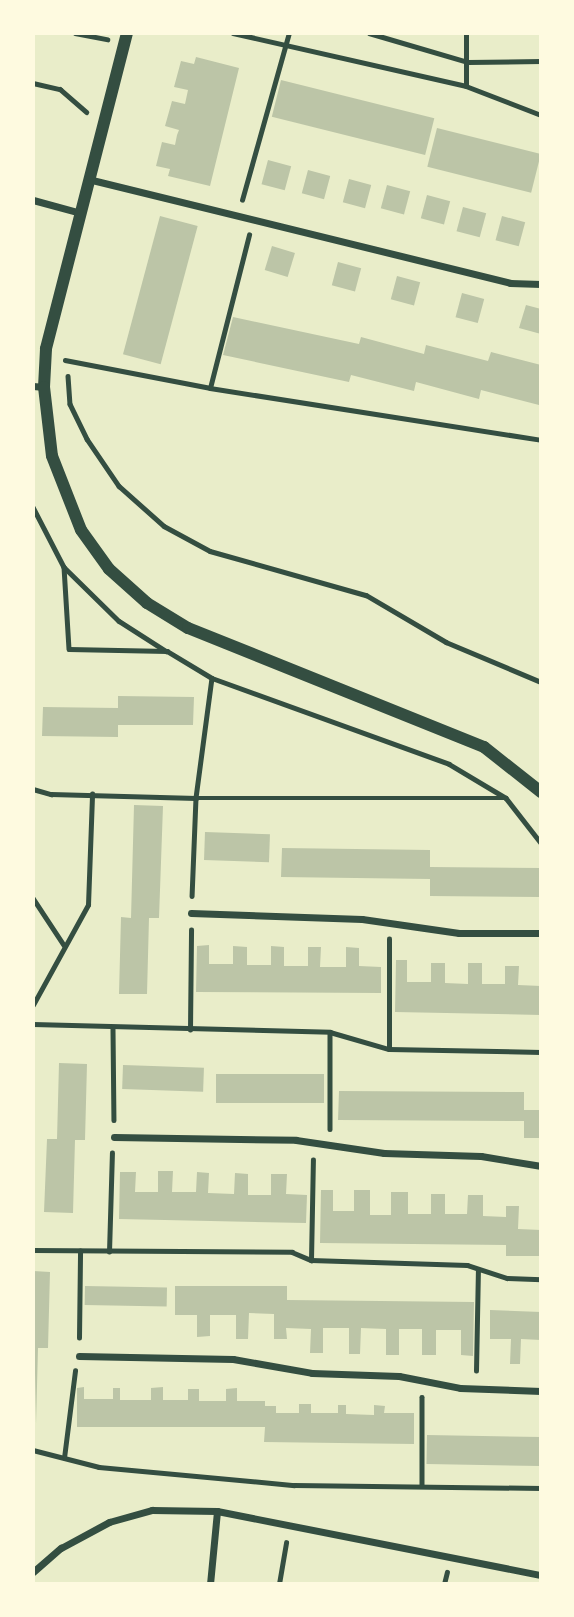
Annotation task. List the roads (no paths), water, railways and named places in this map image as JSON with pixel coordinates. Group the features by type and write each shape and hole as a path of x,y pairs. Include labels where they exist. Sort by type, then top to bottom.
{"street":[{"path":"126,37 92,180 46,349 39,386 52,456 69,505 109,569 147,603 188,628 484,747 541,792"},
{"path":"92,180 510,283 541,284"},
{"path":"33,201 82,213"},
{"path":"191,913 389,924 459,933 541,933"},
{"path":"114,1136 260,1138 327,1147 481,1156 541,1166"},
{"path":"79,1356 233,1359 312,1373 428,1379 478,1389 541,1391"},
{"path":"33,1572 61,1548 109,1522 152,1510 217,1511 541,1575"},
{"path":"209,1584 217,1511"}]}
